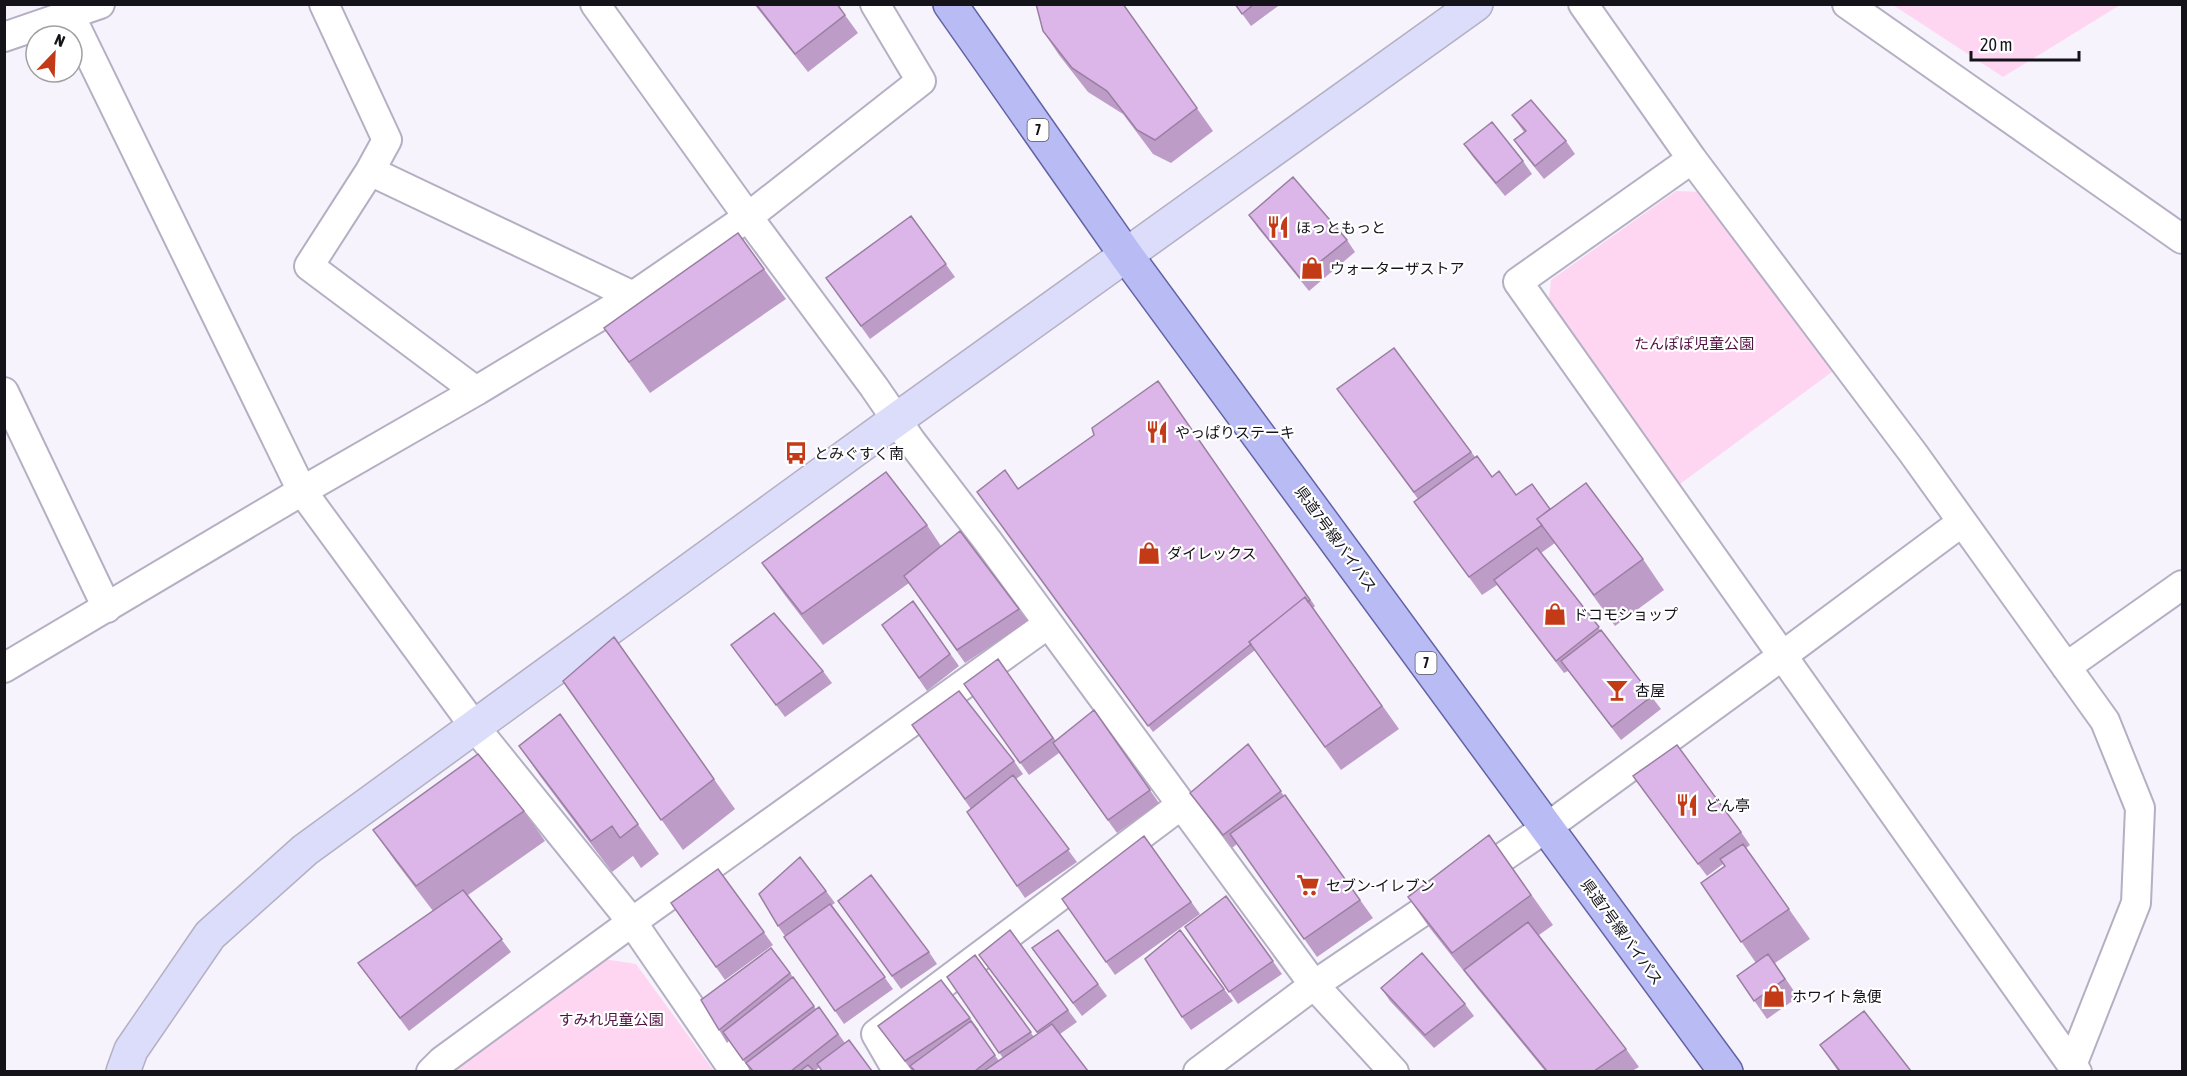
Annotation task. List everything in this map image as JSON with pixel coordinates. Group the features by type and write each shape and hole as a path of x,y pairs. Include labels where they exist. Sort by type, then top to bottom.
{"main road":[{"name":"県道7号線バイパス","path":"950,4 1126,255 1726,1071"}],"street":[{"path":"4,37 100,4"},
{"path":"324,4 387,140 370,171 309,266 476,391"},
{"path":"595,4 896,420 1314,985 1394,1071"},
{"path":"4,668 302,491 476,391 633,296 748,217 921,81 876,4"},
{"path":"123,1071 131,1050 210,935 305,850 896,420 1476,4"},
{"path":"1583,4 1692,159 1913,453 2105,721 2140,808 2136,903 2074,1068"},
{"path":"1847,4 2182,239"},
{"path":"70,15 302,491 474,726 632,922 735,1071"},
{"path":"1692,159 1518,282 2074,1068"},
{"path":"370,171 633,296"},
{"path":"4,392 107,608"},
{"path":"1198,1071 1314,985 1546,828 1962,522"},
{"path":"2066,667 2182,585"},
{"path":"431,1071 632,922 1048,624"},
{"path":"898,1071 876,1034 1181,805"}],"green space":[{"path":"1893,5 2120,5 2003,77"},
{"name":"たんぽぽ児童公園","path":"1676,191 1703,192 1836,369 1676,487 1548,307 1551,280"},
{"name":"すみれ児童公園","path":"604,959 636,964 714,1071 450,1072"}],"building":[{"path":"756,4 837,4 845,15 795,54"},
{"path":"1036,4 1123,4 1197,108 1155,140 1137,130 1107,91 1072,68 1043,31"},
{"path":"1235,4 1254,4 1242,14"},
{"path":"1531,100 1566,141 1535,166 1514,140 1526,131 1512,115"},
{"path":"1492,122 1523,161 1496,183 1464,144"},
{"path":"1293,177 1347,240 1300,278 1249,215"},
{"path":"911,216 946,264 861,326 826,278"},
{"path":"738,233 764,269 629,362 604,328"},
{"path":"1394,348 1471,452 1414,492 1337,389"},
{"name":"ダイレックス","path":"1158,381 1310,600 1308,602 1305,597 1249,642 1251,644 1148,726 977,492 1005,470 1018,489 1094,435 1092,428"},
{"path":"1477,456 1492,477 1499,471 1516,495 1532,484 1550,509 1537,519 1542,525 1469,577 1414,502"},
{"path":"886,472 927,525 802,614 762,563"},
{"path":"1586,483 1643,559 1594,595 1537,519"},
{"path":"960,531 1019,609 957,650 904,576"},
{"path":"1537,548 1599,627 1556,661 1494,580"},
{"path":"1305,597 1382,706 1325,747 1249,642"},
{"path":"913,601 950,654 919,678 882,625"},
{"path":"774,613 823,671 776,705 731,645"},
{"path":"1601,630 1652,696 1612,727 1561,661"},
{"path":"614,637 714,779 661,820 563,681"},
{"path":"998,659 1053,738 1020,763 964,684"},
{"path":"959,691 1014,761 965,799 912,725"},
{"path":"1094,710 1150,790 1108,820 1053,743"},
{"path":"560,714 638,824 620,838 612,826 591,841 519,746"},
{"path":"1248,744 1281,791 1223,835 1190,793"},
{"path":"1677,745 1741,832 1698,864 1633,776"},
{"path":"478,754 524,811 416,886 373,830"},
{"path":"1013,775 1069,849 1017,886 967,812"},
{"name":"セブン-イレブン","path":"1285,795 1360,900 1304,939 1230,834"},
{"path":"1489,835 1531,895 1452,953 1408,897"},
{"path":"1144,836 1191,902 1106,962 1062,899"},
{"path":"1743,844 1789,909 1741,942 1701,883 1725,866 1720,859"},
{"path":"800,857 826,891 778,926 759,894"},
{"path":"718,869 764,932 716,967 671,903"},
{"path":"871,875 929,952 892,976 838,901"},
{"path":"463,890 502,939 400,1018 358,963"},
{"path":"1226,896 1273,961 1229,992 1185,927"},
{"path":"830,904 885,977 835,1011 784,937"},
{"path":"1528,922 1626,1049 1594,1071 1547,1071 1464,970"},
{"path":"1010,930 1068,1010 1037,1032 979,955"},
{"path":"1058,930 1098,984 1073,1003 1032,948"},
{"path":"1180,930 1224,989 1182,1017 1145,959"},
{"path":"771,948 790,973 719,1030 701,1000"},
{"path":"1422,953 1465,1004 1425,1035 1381,988"},
{"path":"1768,954 1785,979 1754,1001 1737,976"},
{"path":"975,955 1031,1032 999,1053 947,977"},
{"path":"793,977 814,1006 743,1060 723,1032"},
{"path":"941,980 970,1018 905,1061 878,1026"},
{"path":"819,1007 838,1034 791,1071 753,1071 746,1063"},
{"path":"1864,1011 1911,1071 1840,1071 1820,1045"},
{"path":"971,1021 995,1055 975,1071 915,1071 910,1066"},
{"path":"1052,1024 1088,1071 984,1071"},
{"path":"849,1040 872,1071 822,1071 817,1064"},
{"path":"808,1065 814,1071 800,1071"}],"place":[{"name":"ほっともっと","path":"1278,227"},
{"name":"ウォーターザストア","path":"1312,268"},
{"name":"やっぱりステーキ","path":"1157,432"},
{"name":"とみぐすく南","path":"796,453"},
{"name":"ダイレックス","path":"1149,553"},
{"name":"ドコモショップ","path":"1555,614"},
{"name":"杏屋","path":"1617,690"},
{"name":"どん亭","path":"1687,805"},
{"name":"セブン-イレブン","path":"1308,885"},
{"name":"ホワイト急便","path":"1774,996"}]}
